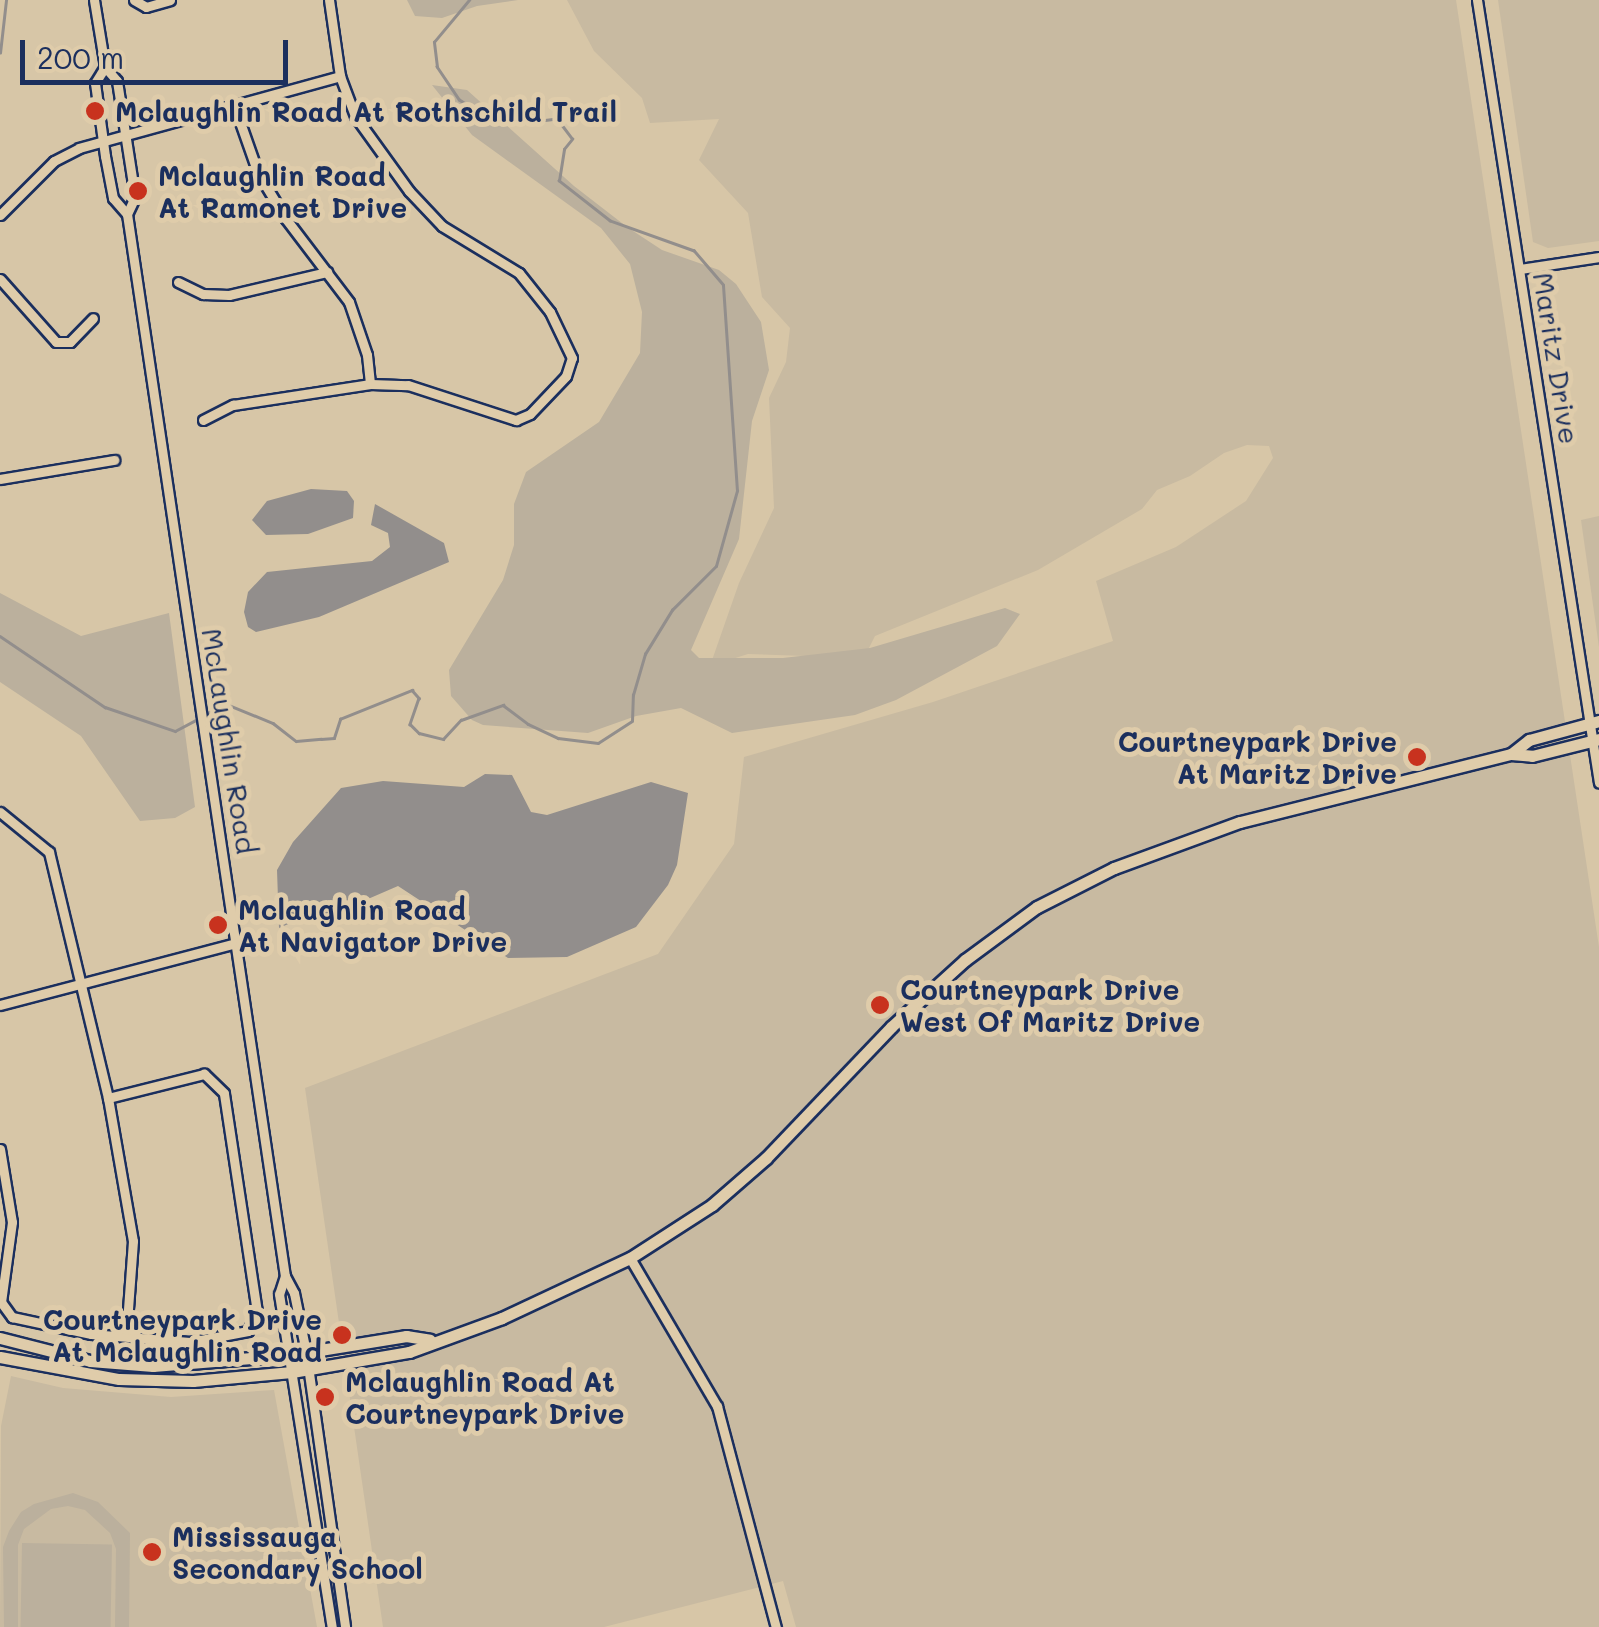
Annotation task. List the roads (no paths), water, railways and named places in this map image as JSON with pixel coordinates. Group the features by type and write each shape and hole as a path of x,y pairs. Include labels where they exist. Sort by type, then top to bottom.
{"main road":[{"path":"1511,754 1529,740 1594,722"},
{"path":"431,1340 406,1336 289,1355 152,1366 90,1360 5,1340 3,1357 119,1380 193,1381 292,1372 408,1352 431,1340 502,1318 630,1258 712,1205 766,1158 892,1027 965,960 1036,907 1114,868 1240,822 1511,754 1532,756 1596,740"}],"street":[{"name":"McLaughlin Road","path":"94,0 105,67 117,80 135,197 127,214 285,1276 294,1294 309,1369 345,1627"},
{"path":"134,0 146,6 170,0"},
{"path":"202,420 233,405 370,384 408,385 516,420 530,414 566,376 572,358 550,312 519,273 442,226 409,191 356,116 340,76 329,0"},
{"name":"Maritz Drive","path":"1478,0 1594,722 1599,783"},
{"name":"McLaughlin Road","path":"105,67 95,83 112,198 127,214"},
{"path":"0,216 54,160 104,140 340,76"},
{"path":"234,105 258,173 359,323 370,384"},
{"path":"1520,269 1599,257"},
{"path":"178,282 203,294 229,295 327,272"},
{"path":"0,279 56,342 70,342 94,318"},
{"path":"0,479 114,460"},
{"path":"0,812 49,852 108,1098 133,1242 126,1336"},
{"path":"0,1005 238,943"},
{"path":"0,1150 12,1222 0,1294 3,1308 12,1317 91,1334 190,1342 248,1331 257,1312 224,1092 204,1074 108,1098"},
{"path":"630,1258 717,1406 776,1627"},
{"name":"McLaughlin Road","path":"285,1276 279,1294 332,1627"}],"waterway":[{"path":"0,53 6,0"},
{"path":"205,714 226,704 273,723 296,741 334,738 340,719 412,690 419,698 410,724 419,733 443,739 461,720 503,705 528,724 558,738 598,743 632,721 633,695 645,654 672,610 716,566 737,491 723,285 694,251 610,221 559,181 564,149 572,139 557,119 523,123 476,111 459,100 437,67 434,42 469,0"},
{"path":"0,636 105,707 175,731 199,718"}],"place":[{"name":"Mclaughlin Road At Rothschild Trail","path":"95,111"},
{"name":"Mclaughlin Road At Ramonet Drive","path":"138,191"},
{"name":"Courtneypark Drive At Maritz Drive","path":"1417,757"},
{"name":"Mclaughlin Road At Navigator Drive","path":"218,925"},
{"name":"Courtneypark Drive West Of Maritz Drive","path":"880,1005"},
{"name":"Courtneypark Drive At Mclaughlin Road","path":"342,1335"},
{"name":"Mclaughlin Road At Courtneypark Drive","path":"325,1397"},
{"name":"Mississauga Secondary School","path":"152,1552"}]}
